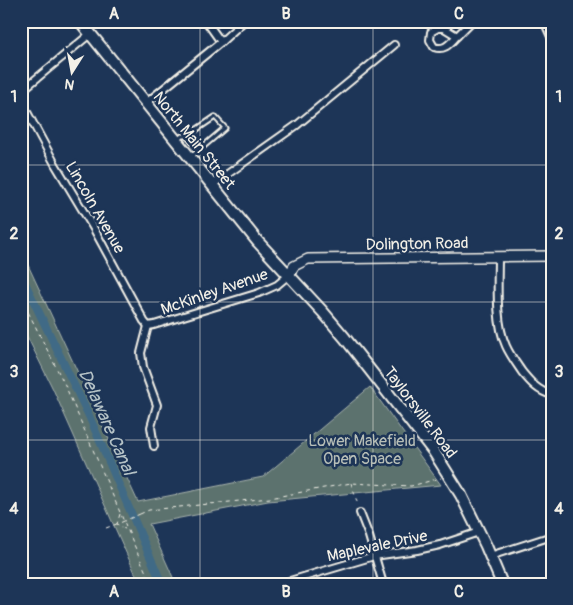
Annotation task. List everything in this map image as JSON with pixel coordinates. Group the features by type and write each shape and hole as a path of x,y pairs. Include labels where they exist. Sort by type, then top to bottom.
{"main road":[{"name":"North Main Street","path":"80,21 177,140 195,154 212,185 258,242 289,275"},
{"name":"Taylorsville Road","path":"289,275 323,312 364,362 434,452 449,475 479,532 502,584"}],"street":[{"path":"206,21 221,42"},
{"path":"146,103 244,21"},
{"path":"457,36 472,21"},
{"path":"544,21 552,39"},
{"path":"21,96 25,88 90,34"},
{"path":"212,185 297,125 394,45"},
{"name":"Lincoln Avenue","path":"21,101 148,327"},
{"name":"Dolington Road","path":"289,275 294,266 308,259 552,256"},
{"path":"498,257 498,302 505,345 532,385 542,392 552,395"},
{"name":"McKinley Avenue","path":"148,327 259,293 277,285 289,275"},
{"path":"148,327 141,353 145,376 157,405 151,427 154,446"},
{"path":"360,513 383,584"},
{"name":"Maplevale Drive","path":"280,584 374,556 431,548 479,532"},
{"path":"490,556 552,536"}],"lane":[{"path":"177,140 182,136 187,136 215,117 225,128 195,154 187,136"}],"path":[{"path":"21,298 65,385 151,584"},
{"path":"106,528 149,510 270,498 351,482 411,486 449,475"},
{"path":"351,482 360,513"},
{"path":"117,524 120,512"},
{"path":"117,524 129,531"}],"green space":[{"name":"Lower Makefield Open Space","path":"21,250 138,502 263,477 370,387 441,485 268,501 149,524 176,584 140,584 53,389 21,324"}],"waterway":[{"name":"Delaware Canal","path":"21,275 89,416 162,584"}]}
